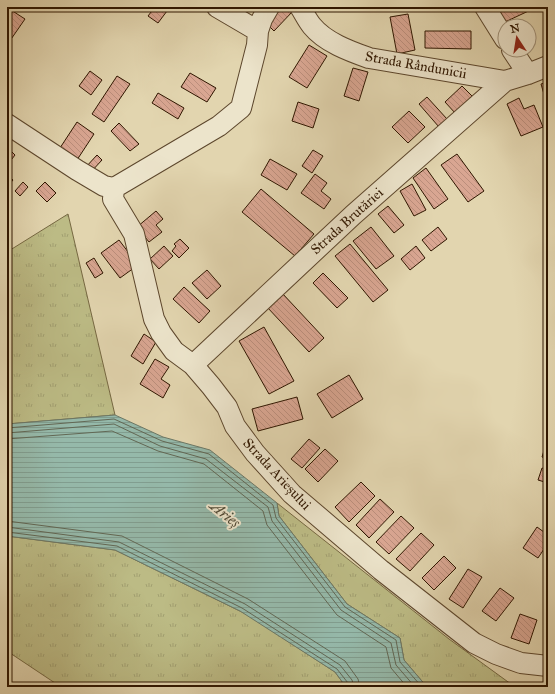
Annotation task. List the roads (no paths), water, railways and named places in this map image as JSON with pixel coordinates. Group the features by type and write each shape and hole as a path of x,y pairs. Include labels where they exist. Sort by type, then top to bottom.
{"street":[{"path":"217,7 258,31"},
{"path":"7,124 77,170 104,186 114,188 219,126 241,108 257,45 258,31 262,19 269,7"},
{"name":"Strada Rândunicii","path":"300,7 312,26 331,41 350,52 369,58 505,81 548,66"},
{"path":"485,7 497,26"},
{"path":"517,58 528,74"},
{"name":"Strada Brutăriei","path":"193,365 353,215 505,81"},
{"name":"Strada Arieșului","path":"114,188 113,198 134,234 154,319 161,333 174,351 193,365 227,407 234,426 255,453 292,494 381,570 474,643 496,654 521,663 548,666"}],"water":[{"name":"Arieș","path":"115,415 163,437 210,450 277,503 279,516 347,604 400,638 404,660 427,687 346,687 335,672 240,611 115,550 7,536 7,424"}]}
